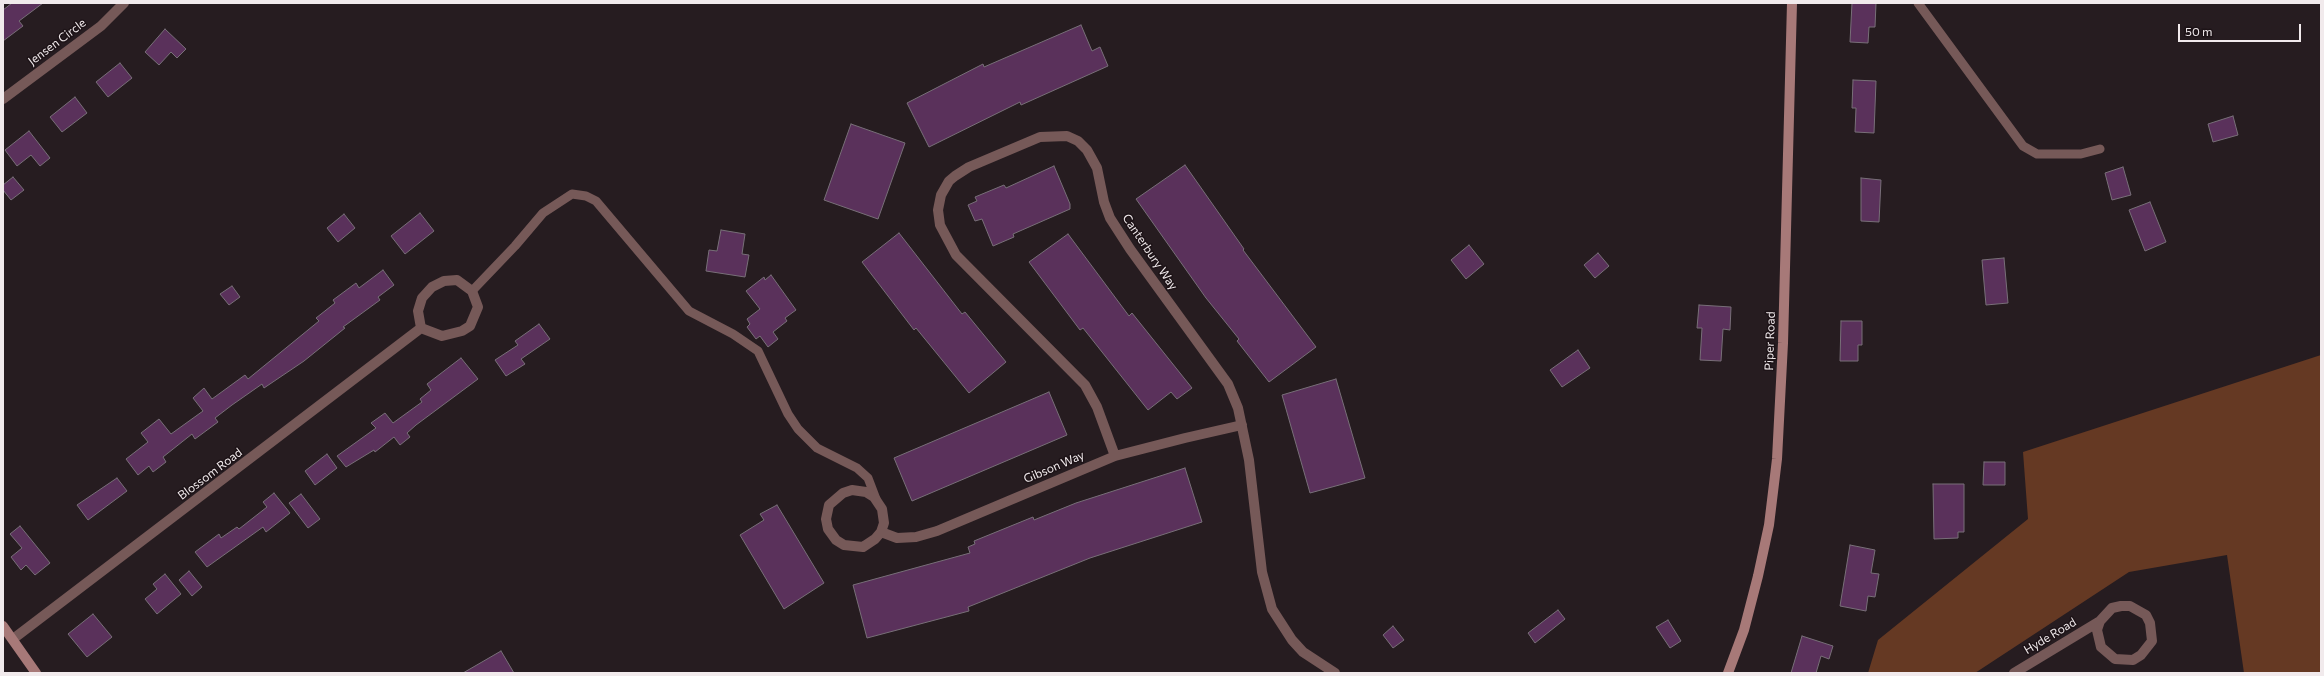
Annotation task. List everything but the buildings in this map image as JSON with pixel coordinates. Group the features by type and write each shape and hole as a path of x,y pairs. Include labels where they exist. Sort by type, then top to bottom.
{"street":[{"name":"Jensen Circle","path":"3,99 101,26 124,3"},
{"name":"Piper Road","path":"1728,673 1744,630 1758,576 1769,525 1778,459 1783,343 1792,3"},
{"name":"Canterbury Way","path":"1115,456 1097,407 1085,385 950,247 940,225 938,210 941,195 952,178 969,167 1040,137 1054,135 1072,138 1083,145 1091,155 1100,176 1104,202 1110,218 1130,249 1223,376 1238,408 1242,425 1250,465 1262,572 1272,609 1292,640 1303,652 1335,673"},
{"path":"457,280 472,291 477,302 476,314 470,326 462,331 442,336 422,328 418,311 422,298 432,287 444,281 457,280"},
{"name":"Blossom Road","path":"7,634 422,328"},
{"name":"Gibson Way","path":"881,532 897,538 923,535 1115,456 1242,425"},
{"path":"861,491 876,499 883,513 881,532 867,545 849,547 836,540 827,524 830,505 843,493 861,491"},
{"name":"Hyde Road","path":"2014,673 2100,621 2112,608 2130,606 2146,615 2150,623 2152,641 2141,655 2133,660 2115,659 2101,647 2097,630 2100,621"},
{"path":"7,634 36,673"}],"lane":[{"path":"1918,3 2027,148 2038,154 2081,154 2100,149"},
{"path":"472,291 515,246 543,212 572,194 586,196 596,201 689,311 733,334 758,351 788,414 798,429 817,448 857,468 868,478 876,499"}],"shaded area":[{"path":"2321,355 2321,673 2244,673 2227,555 2129,572 1975,673 1868,673 1878,640 2028,519 2023,452"}]}
